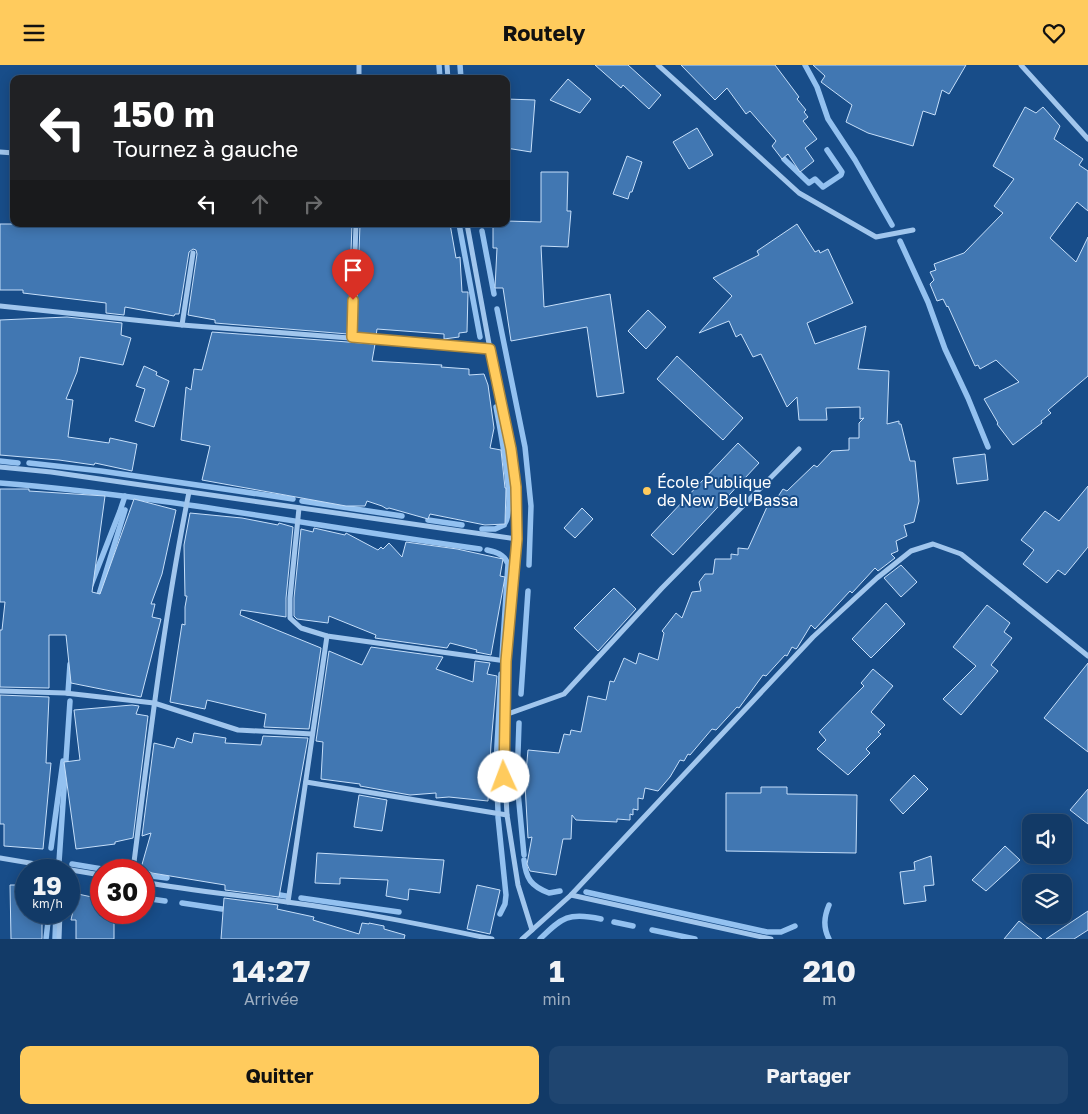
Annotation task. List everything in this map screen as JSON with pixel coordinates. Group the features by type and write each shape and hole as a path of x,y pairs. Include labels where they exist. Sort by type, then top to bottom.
{"street":[{"path":"658,65 799,193 876,237 913,230"},
{"path":"1021,65 1088,139"},
{"path":"352,337 356,227"},
{"path":"468,227 511,449 516,487 517,539 506,661 504,758 506,815 518,885 532,930"},
{"path":"182,325 193,253"},
{"path":"0,306 182,325 490,349"},
{"path":"505,715 564,693 662,588 800,449"},
{"path":"0,467 51,472 517,539"},
{"path":"134,859 154,703 171,589 189,492"},
{"path":"299,508 290,598 290,619 301,628 327,636 506,661"},
{"path":"522,939 571,895 813,637 877,578 911,551 933,544 961,554 1088,656"},
{"path":"288,902 327,636"},
{"path":"0,691 65,693 154,703 238,730 312,734"},
{"path":"306,782 506,815"},
{"path":"0,858 15,861"},
{"path":"155,884 191,891 288,902 414,923 492,939"},
{"path":"571,895 770,939"},
{"path":"59,939 60,924"}],"building":[{"path":"595,65 628,65 661,95 649,109 623,85 621,88"},
{"path":"681,65 775,65 799,97 797,99 806,110 804,112 808,117 803,121 817,139 805,148 814,161 800,172 788,154 782,159 772,146 776,141 750,111 746,114 727,88 715,100"},
{"path":"813,65 966,65 949,94 942,90 935,115 923,111 913,146 868,133 846,122 852,105 821,82 825,76"},
{"path":"568,79 591,99 580,113 550,100"},
{"path":"510,99 535,100 531,152 510,149"},
{"path":"1025,107 1036,113 1043,107 1060,126 1054,139 1083,159 1079,165 1088,171 1088,211 1077,202 1050,238 1076,262 1088,237 1088,376 1048,410 1051,413 1041,421 1042,423 1013,445 997,424 984,399 1019,382 996,360 980,369 978,365 975,366 948,306 943,299 937,301 930,284 934,280 930,272 936,270 934,264 964,253 1003,213 994,206 1014,179 993,166"},
{"path":"697,128 713,155 689,169 673,142"},
{"path":"627,156 642,162 628,199 613,194"},
{"path":"541,172 568,172 567,211 571,211 568,247 541,246 544,307 610,294 624,393 597,397 587,327 511,341 503,288 495,288 497,248 493,248 493,227 510,227 510,221 541,222"},
{"path":"0,224 10,224 10,227 352,227 348,334 215,323 215,320 188,315 197,254 196,250 193,249 189,252 179,314 174,316 125,307 124,315 106,313 106,303 23,293 23,290 0,290"},
{"path":"797,224 815,252 819,250 820,253 828,249 853,303 807,323 815,344 866,326 858,369 889,371 887,424 899,421 910,461 915,461 919,501 914,522 904,525 907,536 896,541 898,551 891,554 895,558 878,571 875,568 852,593 850,591 815,629 811,625 797,648 792,647 787,656 785,655 766,676 763,675 739,708 737,707 716,730 712,729 690,755 688,754 684,761 680,760 670,777 658,791 645,788 643,799 638,798 638,810 633,809 633,815 630,814 630,820 617,819 617,822 576,820 572,815 571,839 563,839 556,875 530,871 527,864 532,837 528,838 525,784 528,750 559,753 564,734 570,735 571,730 581,732 588,696 606,700 610,681 614,682 624,658 636,664 639,653 658,660 664,633 662,631 676,613 682,618 692,592 701,591 699,582 705,574 713,574 715,559 731,559 731,554 738,555 738,548 748,549 771,498 775,501 783,489 787,491 814,465 817,467 832,451 849,450 849,438 859,438 859,423 864,418 860,419 860,407 826,408 827,420 799,420 797,397 787,407 761,354 753,357 741,334 736,337 729,321 699,333 732,296 713,278 759,255 757,251"},
{"path":"360,227 451,227 456,258 460,257 462,292 468,292 467,332 459,333 459,337 444,339 444,334 377,329 376,336 356,334"},
{"path":"648,310 666,327 646,349 628,331"},
{"path":"67,317 122,323 121,335 131,338 123,365 80,357 77,372 66,399 73,400 68,437 109,443 110,438 137,444 132,471 95,463 94,465 0,455 0,320"},
{"path":"212,332 375,344 372,361 442,365 441,367 469,369 469,375 484,374 488,385 494,428 490,448 501,450 506,488 505,524 485,525 430,514 428,519 387,509 367,501 365,506 346,506 202,480 210,446 181,440 186,387 191,390 194,369 202,370"},
{"path":"677,356 743,418 723,440 657,379"},
{"path":"144,366 157,372 156,375 169,381 154,427 135,421 145,389 136,386"},
{"path":"738,443 759,463 673,555 651,535"},
{"path":"985,454 988,480 957,484 953,458"},
{"path":"1088,486 1088,547 1065,575 1058,570 1047,583 1023,564 1034,550 1021,540 1045,511 1059,521"},
{"path":"0,489 29,489 29,491 105,496 92,592 100,594 134,499 176,510 162,574 151,604 155,604 152,617 161,619 141,697 71,683 66,635 49,635 49,688 0,687 0,630 2,630 5,602 0,602"},
{"path":"582,508 593,519 575,538 564,528"},
{"path":"190,513 242,518 278,525 279,523 293,527 286,617 241,610 240,615 321,648 309,729 264,727 266,714 207,700 205,709 170,702 182,624 185,625 187,596 185,596 184,545"},
{"path":"314,528 345,535 346,533 378,550 381,547 383,549 389,543 402,557 406,542 457,549 503,559 500,576 505,577 491,655 450,643 447,648 375,638 376,635 329,616 328,623 297,619 294,616 294,598 301,529 313,532"},
{"path":"901,565 917,582 901,597 884,578"},
{"path":"614,588 636,609 598,651 574,628"},
{"path":"886,603 905,624 871,658 852,639"},
{"path":"987,605 1010,623 1004,632 1012,638 991,665 998,671 961,715 943,699 976,666 953,647"},
{"path":"371,647 443,657 436,669 473,682 475,661 490,663 487,674 497,676 488,801 449,797 436,798 436,793 410,795 360,786 360,784 321,779 323,742 316,741 329,651 362,665"},
{"path":"1088,663 1088,752 1044,718"},
{"path":"873,669 893,686 871,712 885,725 878,732 881,734 866,749 870,753 848,775 817,749 826,740 819,732 864,686 861,683"},
{"path":"0,695 49,697 46,763 51,763 43,849 4,846 4,824 0,824"},
{"path":"139,706 136,714 148,716 133,838 115,842 115,844 76,849 64,762 80,760 74,710"},
{"path":"194,733 226,738 225,743 261,745 263,736 308,738 279,897 225,890 225,885 155,873 155,859 144,859 151,833 142,836 154,743 174,748 177,738 192,743"},
{"path":"914,775 928,789 903,814 890,800"},
{"path":"761,787 787,787 787,794 857,795 856,853 726,851 726,793 761,793"},
{"path":"1088,789 1088,824 1070,810"},
{"path":"359,795 387,800 382,831 354,827"},
{"path":"1005,846 1020,860 986,891 972,880"},
{"path":"317,853 444,860 440,893 409,889 408,900 386,896 388,880 340,878 340,884 315,883"},
{"path":"931,856 934,885 924,886 926,901 904,904 900,872 915,870 914,862"},
{"path":"10,885 15,885 15,924 42,924 42,939 11,939"},
{"path":"477,885 500,890 490,934 467,929"},
{"path":"80,894 90,897 90,924 114,924 114,939 76,939 76,924 80,924"},
{"path":"224,898 278,905 277,909 314,917 313,920 359,934 362,923 369,923 384,926 384,929 405,935 404,939 221,939"},
{"path":"1088,911 1088,930 1074,939 1046,939 1068,924 1072,924 1072,922"},
{"path":"1019,921 1042,939 1004,939"}],"waterway":[{"path":"439,65 440,75"},
{"path":"460,65 461,75"},
{"path":"805,65 817,87 828,119 855,160 892,225"},
{"path":"784,159 809,183 815,179 823,187 841,175 842,172 827,150"},
{"path":"460,227 480,337"},
{"path":"482,231 494,294"},
{"path":"900,241 928,302 945,349 988,447"},
{"path":"497,309 525,447 531,506 529,565"},
{"path":"496,407 504,449 508,485 508,515 505,523"},
{"path":"0,461 18,463"},
{"path":"29,463 101,471 293,499"},
{"path":"0,483 180,504 480,549"},
{"path":"91,585 125,496"},
{"path":"302,501 402,516"},
{"path":"97,601 125,510"},
{"path":"428,520 462,525"},
{"path":"482,529 495,529 504,525"},
{"path":"487,550 502,556 508,564 502,657"},
{"path":"521,694 528,591"},
{"path":"68,693 70,664"},
{"path":"498,811 496,764 501,674"},
{"path":"59,859 70,701"},
{"path":"519,723 517,782 524,855"},
{"path":"51,848 63,761"},
{"path":"498,817 506,895 505,904 500,914"},
{"path":"524,860 528,877 538,888 549,893 560,891"},
{"path":"80,865 90,867"},
{"path":"155,876 167,878"},
{"path":"586,892 767,932 781,932 795,926"},
{"path":"274,894 286,896"},
{"path":"301,898 399,912"},
{"path":"155,900 165,901"},
{"path":"182,903 222,909"},
{"path":"829,905 825,922 829,939"},
{"path":"540,939 561,921 573,916 601,919"},
{"path":"614,922 633,926"},
{"path":"46,939 48,924"},
{"path":"55,939 56,924"},
{"path":"652,930 695,939"}],"place":[{"name":"École Publique de New Bell Bassa","path":"647,491"}],"route":[{"path":"353,300 352,337 490,349 504,409 516,487 517,539 506,661 504,777"}]}
